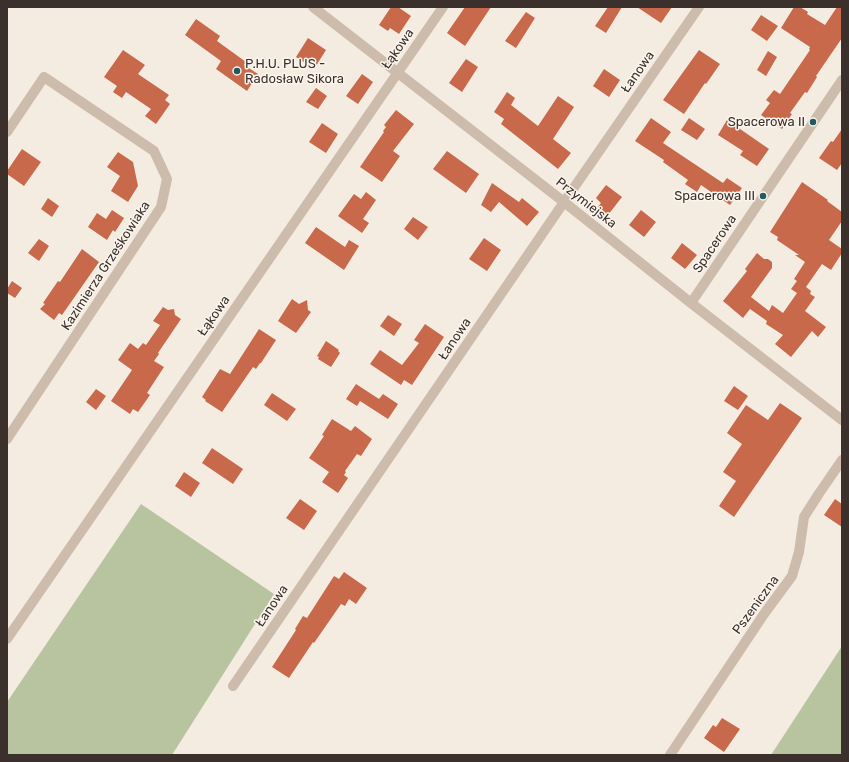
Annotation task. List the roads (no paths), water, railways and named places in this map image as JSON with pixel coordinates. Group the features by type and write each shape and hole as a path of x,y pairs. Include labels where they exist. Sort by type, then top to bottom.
{"street":[{"name":"Przymiejska","path":"313,7 842,420"},
{"name":"Łąkowa","path":"7,639 443,7"},
{"name":"Łanowa","path":"233,686 699,7"},
{"name":"Kazimierza Grześkowiaka","path":"7,132 44,77 154,151 167,179 161,207 7,439"},
{"name":"Spacerowa","path":"691,303 842,80"},
{"name":"Pszeniczna","path":"670,755 764,614 792,576 799,552 804,517 842,460"}],"place":[{"name":"P.H.U. PLUS - Radosław Sikora","path":"237,71"},
{"name":"Spacerowa II","path":"813,122"},
{"name":"Spacerowa III","path":"763,196"}]}
